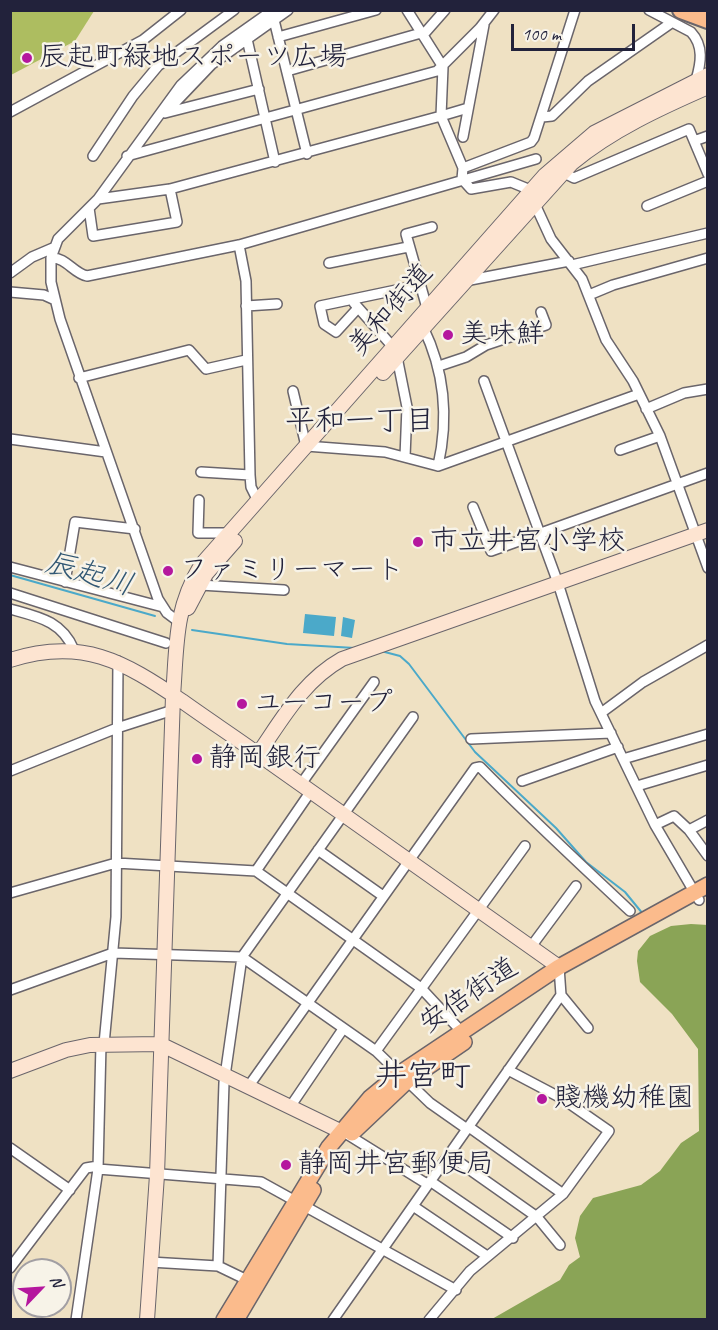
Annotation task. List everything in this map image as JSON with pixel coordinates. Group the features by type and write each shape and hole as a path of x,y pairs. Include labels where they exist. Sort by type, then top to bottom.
{"highway":[{"path":"698,10 708,15"},
{"path":"676,17 708,20"}],"main road":[{"name":"安倍街道","path":"403,1078 461,1032 558,973 702,893"},
{"name":"安倍街道","path":"224,1320 247,1280 299,1204 358,1110 558,973"},
{"name":"安倍街道","path":"236,1320 299,1204"}],"street":[{"path":"93,156 133,96 158,66 234,10"},
{"path":"163,607 79,378 55,300 50,270 52,253 58,239 98,199 127,156 196,68 222,46 288,10"},
{"path":"278,37 375,10"},
{"path":"407,10 443,67 441,116 463,168 462,179 471,189 517,182 533,196 551,239 570,263 589,294 606,340 639,394 660,436 678,483 702,532 708,568"},
{"path":"287,71 422,34 445,10"},
{"path":"127,156 443,67 494,10"},
{"path":"463,168 531,142 542,117 575,10"},
{"path":"649,10 676,17 691,32 700,46 704,85"},
{"path":"10,112 143,40 181,11"},
{"path":"274,16 307,154"},
{"path":"161,114 207,69 274,16"},
{"path":"542,117 552,116 588,81 676,17"},
{"path":"463,137 485,22"},
{"path":"247,39 275,162"},
{"name":"美和街道","path":"147,1320 157,1175 168,867 173,710 171,641 187,587 201,564 395,352 427,308 533,196 599,141 704,85"},
{"name":"美和街道","path":"395,352 423,327 575,147 594,133 704,85"},
{"path":"161,114 259,90"},
{"path":"98,199 170,189 307,154 468,108"},
{"path":"562,172 574,178 689,129 708,174"},
{"path":"694,141 708,136"},
{"path":"10,273 32,257 52,253 81,275 87,276 239,245 536,159"},
{"path":"647,206 708,182"},
{"path":"89,208 93,236 177,222 170,189"},
{"path":"427,308 406,234 432,227"},
{"path":"463,281 570,263 708,233"},
{"path":"239,245 246,281 250,475 251,487 258,501"},
{"path":"329,262 408,247"},
{"path":"589,294 708,258"},
{"path":"358,308 336,332 324,324 320,306 420,285"},
{"path":"10,292 44,295 55,300"},
{"path":"351,299 395,352 407,407 405,457"},
{"path":"246,306 277,304"},
{"path":"439,366 466,357 486,345 546,325 541,312"},
{"path":"423,327 439,366 444,412 438,466"},
{"path":"79,378 189,350 206,369 246,360"},
{"path":"484,381 541,533 601,713 655,825 702,893"},
{"path":"646,409 684,393 708,389"},
{"path":"293,392 311,446 384,452 438,466 639,394"},
{"path":"621,450 660,436"},
{"path":"10,439 106,452"},
{"name":"美和街道","path":"171,641 200,585 215,563 311,446"},
{"path":"201,472 250,475"},
{"path":"473,507 491,551 708,473"},
{"path":"199,500 198,533 229,533"},
{"path":"65,582 75,522 135,530"},
{"path":"258,754 303,688 321,670 335,663 702,532"},
{"path":"10,567 163,607 179,616"},
{"path":"200,585 284,590"},
{"path":"10,593 171,641"},
{"path":"10,609 59,627 68,636 74,650"},
{"path":"601,713 643,681 708,645"},
{"path":"10,660 46,651 74,650 118,661 173,696 530,948 558,973 561,995 588,1028"},
{"path":"76,1320 98,1168 102,1044 113,953 118,661"},
{"path":"256,871 374,682"},
{"path":"10,771 117,728 173,710"},
{"path":"218,1266 226,1075 242,957 413,717"},
{"path":"471,739 611,733"},
{"path":"623,759 708,734"},
{"path":"522,781 618,747"},
{"path":"637,786 708,765"},
{"path":"248,1087 474,768 480,767 549,832 576,862 630,910"},
{"path":"655,825 674,816 689,830 708,856"},
{"path":"689,830 708,820"},
{"path":"376,1051 476,909 525,846"},
{"path":"318,850 383,896"},
{"path":"10,893 116,863 256,871 420,988 461,1032"},
{"path":"530,948 576,886"},
{"path":"10,990 113,953 242,957 376,1051 430,1103 563,1194"},
{"path":"333,1320 561,995"},
{"path":"290,1107 343,1029"},
{"path":"10,1071 66,1050 102,1044 160,1044 345,1133 429,1182 513,1238"},
{"path":"429,1320 486,1256 513,1238 563,1194 609,1131 563,1099 508,1070"},
{"path":"10,1148 70,1190"},
{"path":"448,1155 537,1217 560,1245"},
{"path":"10,1268 86,1168 98,1168 157,1175 221,1177 261,1182 456,1290"},
{"path":"413,1206 486,1256"},
{"path":"150,1262 218,1266 247,1280"}],"green space":[{"name":"辰起町緑地スポーツ広場","path":"11,10 94,11 75,41 11,75"},
{"path":"708,925 707,1319 492,1319 560,1280 569,1265 580,1257 575,1238 580,1216 593,1198 641,1185 660,1171 681,1143 699,1131 698,1049 672,1014 640,982 637,961 638,951 650,936 671,926"}],"water":[{"path":"305,614 336,617 334,636 303,633"},
{"path":"343,617 355,620 352,638 341,636"}],"waterway":[{"name":"辰起川","path":"10,575 155,616"},
{"path":"192,630 287,644 355,648"},
{"path":"381,651 400,656 409,664 475,752 556,828 586,862 625,892 643,914"}],"place":[{"name":"辰起町緑地スポーツ広場","path":"27,58"},
{"name":"美味鮮","path":"448,335"},
{"name":"市立井宮小学校","path":"418,542"},
{"name":"ファミリーマート","path":"168,571"},
{"name":"ユーコープ","path":"242,704"},
{"name":"静岡銀行","path":"197,759"},
{"name":"賤機幼稚園","path":"542,1099"},
{"name":"静岡井宮郵便局","path":"286,1165"}],"district":[{"name":"平和一丁目","path":"360,422"},
{"name":"井宮町","path":"423,1077"}]}
